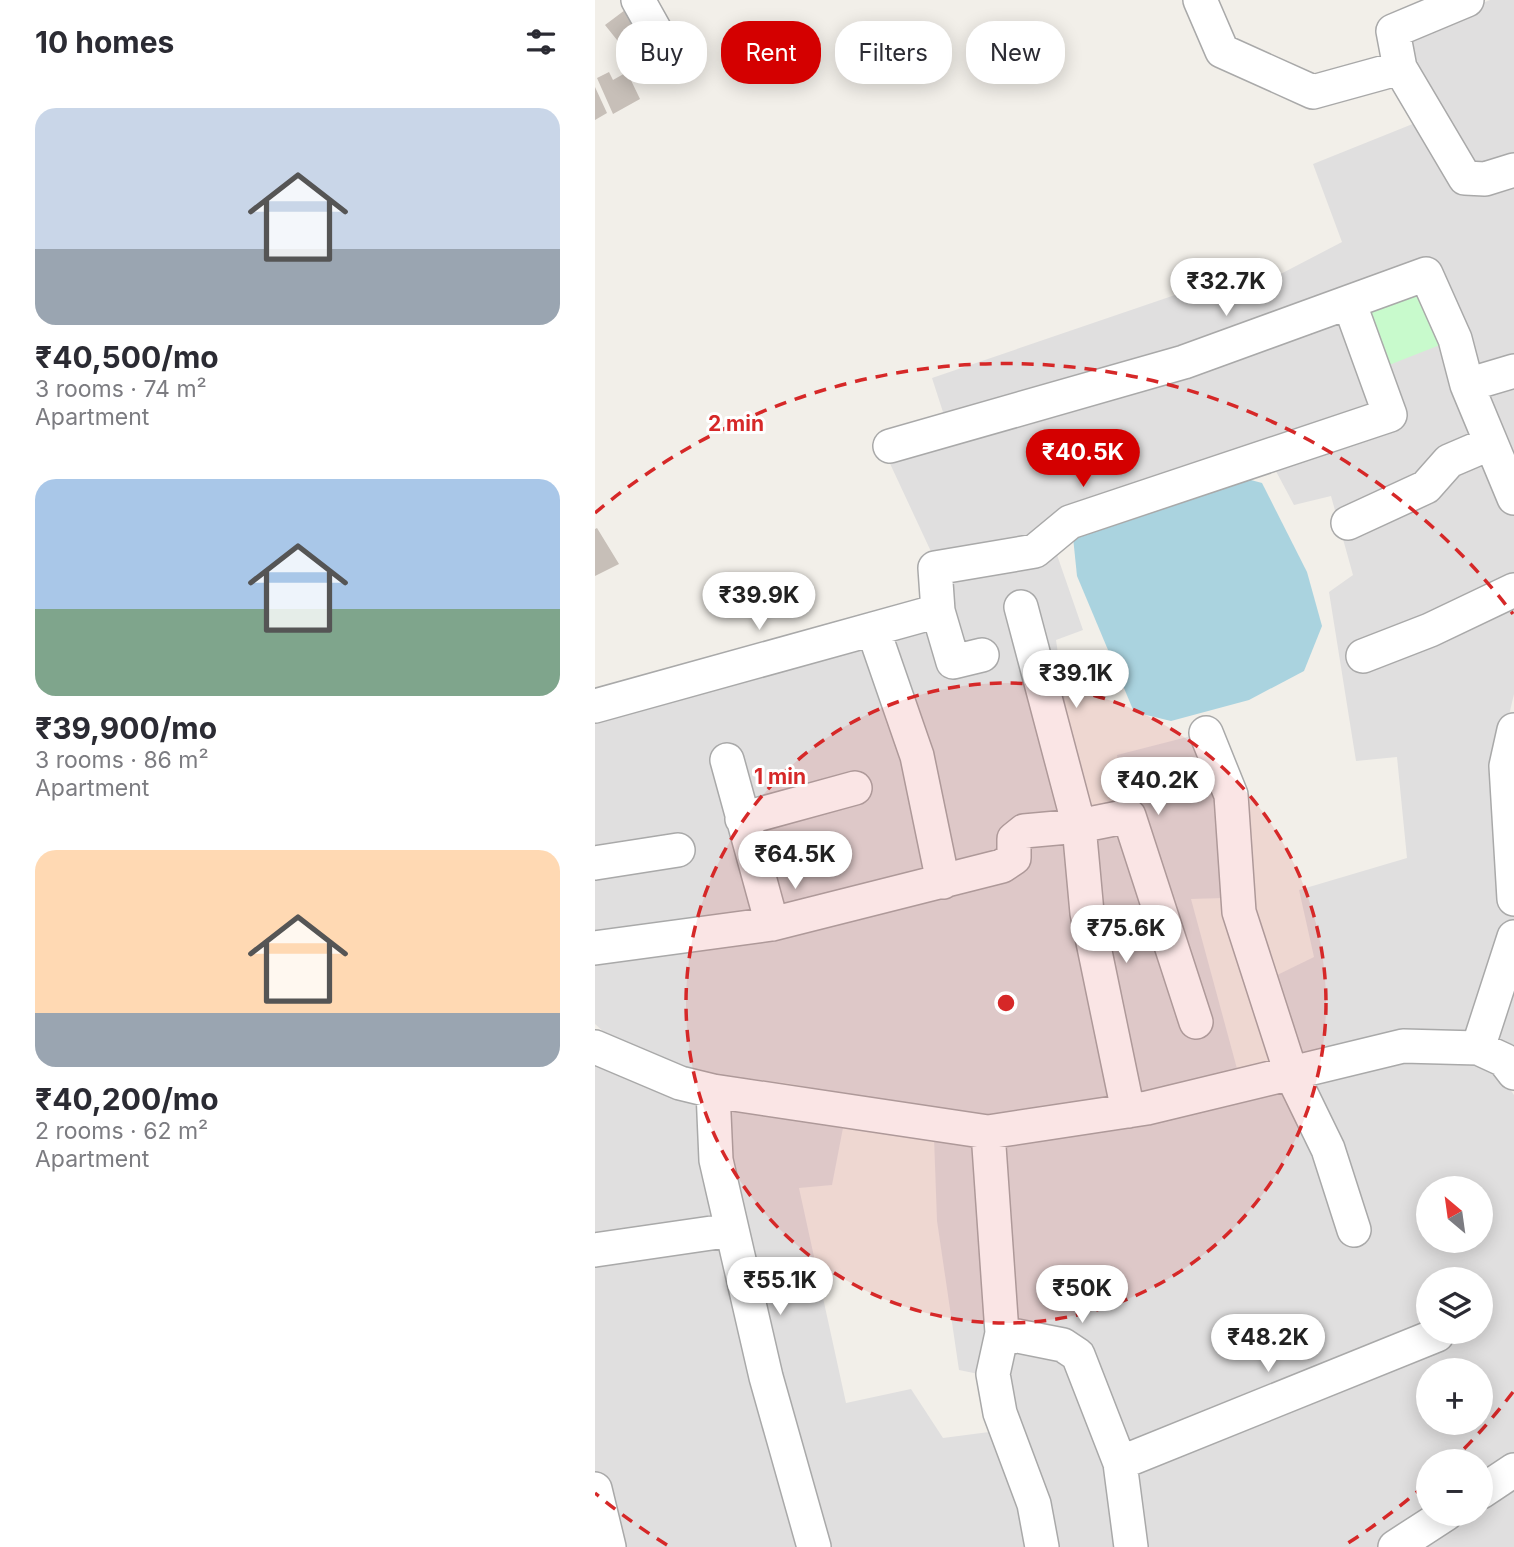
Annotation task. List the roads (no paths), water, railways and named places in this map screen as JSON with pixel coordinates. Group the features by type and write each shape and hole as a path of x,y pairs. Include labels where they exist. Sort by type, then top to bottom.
{"street":[{"path":"638,0 650,21"},
{"path":"1200,0 1222,51 1313,92 1400,68"},
{"path":"1467,0 1392,31 1400,68 1465,178 1485,179 1514,170"},
{"path":"890,446 1184,362 1426,274 1455,339 1467,385 1514,498"},
{"path":"982,655 953,662 939,611 935,568 1035,551 1070,522 1390,415 1349,302"},
{"path":"1467,385 1514,371"},
{"path":"1348,523 1426,487 1449,461 1491,443"},
{"path":"1363,656 1430,630 1514,590"},
{"path":"1021,607 1079,826 1087,913 1128,1111"},
{"path":"595,706 939,611"},
{"path":"873,629 917,756 943,882"},
{"path":"1514,730 1506,766 1514,899"},
{"path":"1206,733 1231,795 1239,912 1291,1073 1328,1149 1354,1230"},
{"path":"727,760 772,924"},
{"path":"743,819 855,788"},
{"path":"595,948 772,924 943,882 1002,866 1014,858 1014,839 1024,831 1079,826 1129,816 1196,1022"},
{"path":"595,863 678,850"},
{"path":"1478,1048 1514,937"},
{"path":"595,1048 680,1083 713,1091 988,1132 1128,1111 1403,1046 1478,1048 1504,1060 1514,1073"},
{"path":"713,1091 713,1138 732,1230 766,1377 814,1547"},
{"path":"988,1132 1002,1333 993,1374 1000,1413 1034,1504 1042,1547"},
{"path":"595,1250 732,1230"},
{"path":"1002,1333 1063,1345 1078,1356 1120,1463 1131,1547"},
{"path":"1120,1463 1416,1343"},
{"path":"1493,1484 1514,1470"},
{"path":"595,1489 609,1547"},
{"path":"1395,1547 1428,1526"}],"water":[{"path":"1236,476 1262,483 1307,572 1322,626 1304,671 1249,700 1171,721 1134,712 1077,576 1073,537"}]}
